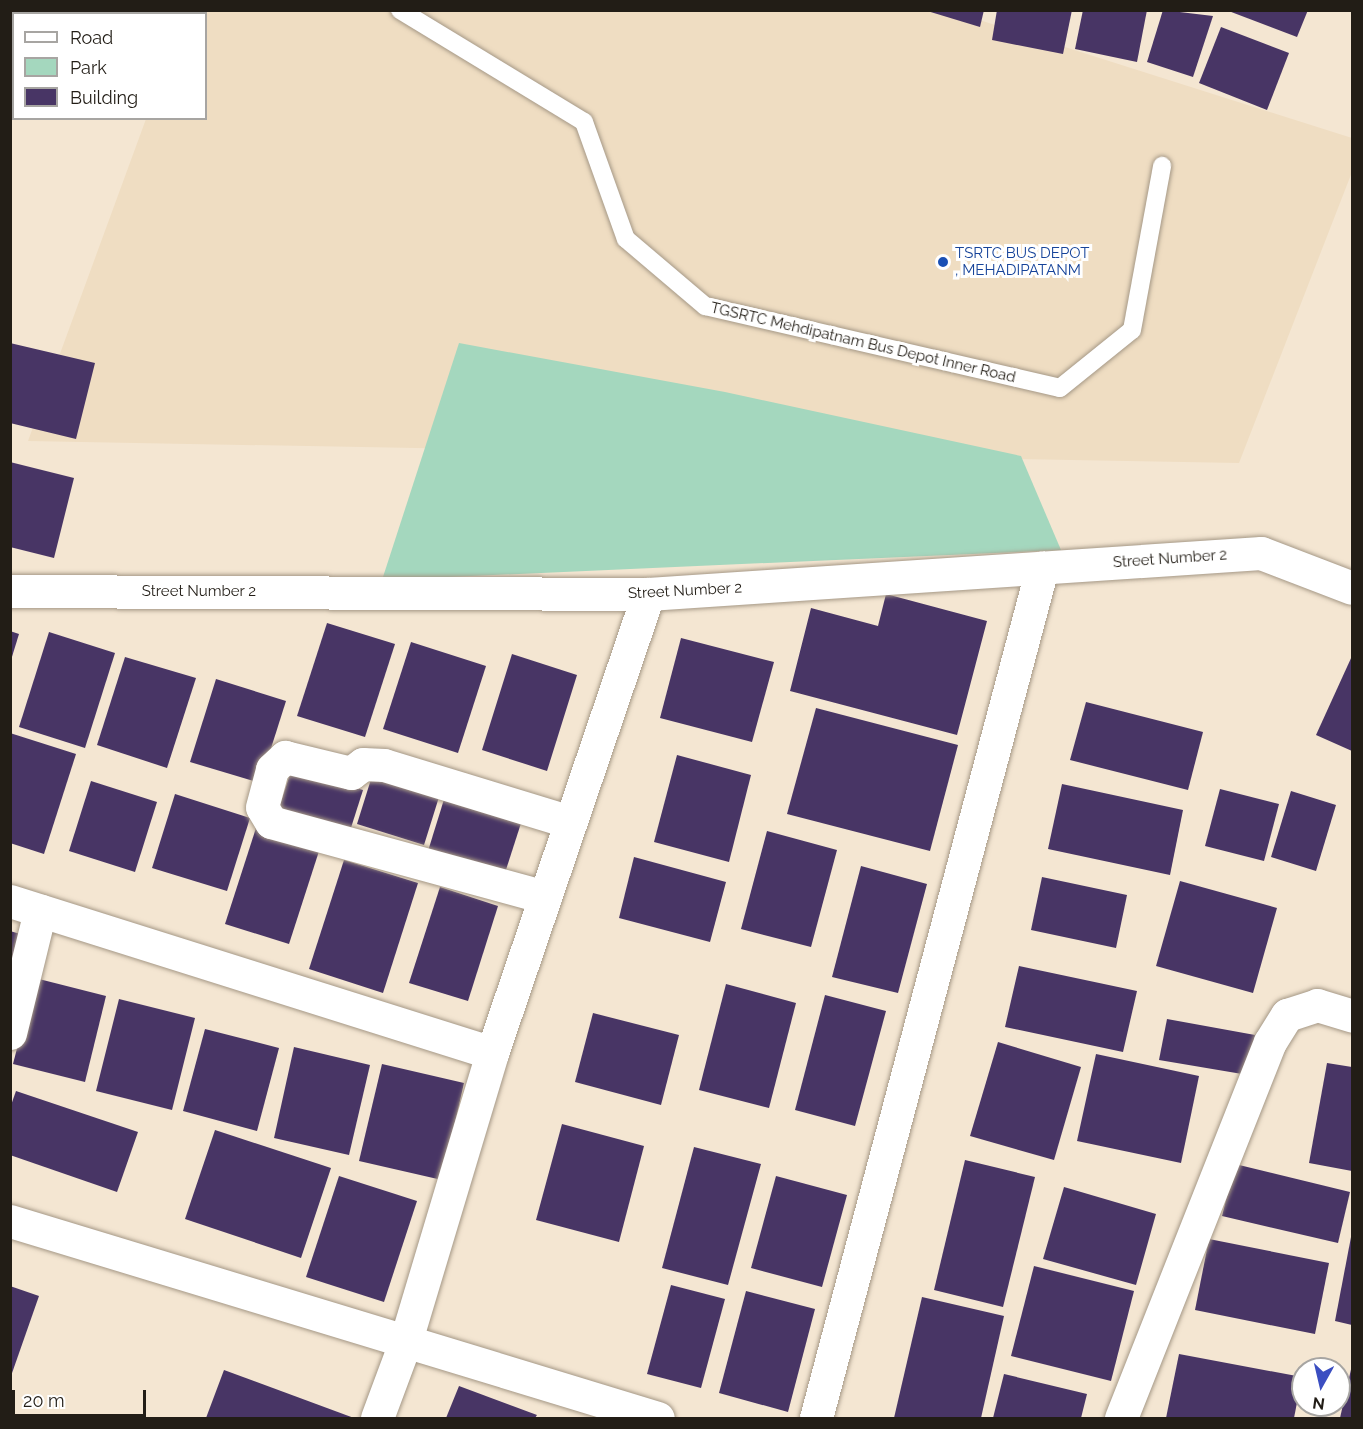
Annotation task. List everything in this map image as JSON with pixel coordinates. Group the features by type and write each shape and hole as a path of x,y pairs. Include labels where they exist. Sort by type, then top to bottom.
{"street":[{"name":"Street Number 2","path":"10,591 648,594 1261,553 1353,588"},
{"path":"816,1419 1042,568"},
{"path":"377,1419 406,1340 492,1053 648,594"},
{"path":"545,897 271,822 262,807 272,769 285,757 351,773 363,764 384,765 571,822"},
{"path":"10,1033 25,906 492,1053"},
{"path":"1120,1419 1270,1042 1287,1015 1317,1005 1353,1016"},
{"path":"10,1221 406,1340 658,1419"}],"lane":[{"name":"TGSRTC Mehdipatnam Bus Depot Inner Road","path":"400,10 584,122 626,239 705,306 1060,388 1132,330 1162,166"}],"shaded area":[{"path":"185,11 951,11 1352,138 1352,172 1239,463 28,441 146,120 207,120 207,12"}],"green space":[{"path":"459,343 725,392 1021,456 1061,550 382,580"}],"building":[{"path":"924,10 984,10 980,27"},
{"path":"997,10 1072,10 1063,54 992,40"},
{"path":"1083,10 1147,10 1137,62 1075,49"},
{"path":"1163,10 1213,16 1193,77 1147,62"},
{"path":"1226,10 1308,10 1297,37"},
{"path":"1221,27 1289,53 1267,110 1199,83"},
{"path":"10,343 95,363 76,439 10,423"},
{"path":"10,462 74,478 54,558 10,547"},
{"path":"886,594 987,621 957,735 790,691 811,608 878,626"},
{"path":"327,623 395,644 365,737 297,716"},
{"path":"10,631 19,634 11,660 10,660"},
{"path":"49,632 115,653 85,748 19,727"},
{"path":"681,638 774,662 752,742 660,718"},
{"path":"411,642 486,666 458,753 383,729"},
{"path":"512,654 577,675 547,771 482,750"},
{"path":"1352,656 1352,751 1316,735"},
{"path":"125,657 196,678 167,768 97,745"},
{"path":"216,679 286,701 260,783 190,762"},
{"path":"1086,702 1203,732 1188,790 1070,760"},
{"path":"816,708 958,745 930,851 787,814"},
{"path":"10,733 76,754 44,854 10,843"},
{"path":"677,755 751,775 729,862 654,842"},
{"path":"292,768 363,790 349,834 278,811"},
{"path":"372,776 439,797 424,845 357,824"},
{"path":"91,781 157,802 135,872 69,851"},
{"path":"1062,784 1183,810 1170,875 1048,849"},
{"path":"1220,789 1279,804 1264,861 1205,846"},
{"path":"1291,791 1336,805 1316,871 1271,857"},
{"path":"446,793 523,817 504,876 428,851"},
{"path":"175,794 250,818 227,891 152,868"},
{"path":"256,828 320,848 289,944 225,924"},
{"path":"767,831 837,850 811,947 741,929"},
{"path":"634,857 726,882 710,942 619,918"},
{"path":"344,860 418,883 383,993 309,969"},
{"path":"861,866 927,884 898,993 832,977"},
{"path":"1042,877 1127,895 1116,948 1031,930"},
{"path":"1180,881 1277,908 1253,993 1156,966"},
{"path":"440,887 498,906 468,1001 409,983"},
{"path":"10,931 27,936 10,991"},
{"path":"1019,966 1137,991 1123,1052 1005,1027"},
{"path":"35,978 106,996 85,1082 13,1064"},
{"path":"726,984 796,1003 769,1108 699,1090"},
{"path":"825,995 886,1011 855,1126 795,1110"},
{"path":"119,999 195,1018 172,1110 96,1091"},
{"path":"593,1013 679,1035 661,1105 575,1082"},
{"path":"1167,1019 1255,1035 1248,1075 1159,1060"},
{"path":"205,1029 279,1048 257,1131 183,1111"},
{"path":"998,1042 1081,1067 1054,1160 970,1136"},
{"path":"294,1047 370,1065 349,1155 274,1138"},
{"path":"1096,1054 1199,1076 1181,1163 1077,1141"},
{"path":"1327,1063 1352,1067 1352,1171 1309,1163"},
{"path":"382,1064 464,1083 442,1180 359,1161"},
{"path":"16,1091 138,1132 117,1192 10,1155 10,1108"},
{"path":"562,1124 644,1146 619,1242 536,1220"},
{"path":"215,1130 331,1168 301,1258 185,1219"},
{"path":"694,1147 761,1164 728,1285 662,1268"},
{"path":"965,1160 1035,1177 1003,1307 934,1290"},
{"path":"1235,1164 1350,1192 1338,1243 1222,1216"},
{"path":"339,1176 417,1201 384,1302 306,1277"},
{"path":"776,1176 847,1195 822,1287 751,1268"},
{"path":"1064,1187 1156,1214 1136,1285 1043,1259"},
{"path":"1352,1237 1352,1325 1335,1321"},
{"path":"1209,1239 1329,1263 1315,1334 1195,1310"},
{"path":"1034,1266 1134,1291 1111,1381 1011,1356"},
{"path":"671,1285 725,1299 701,1388 647,1374"},
{"path":"10,1286 39,1296 11,1376 10,1376"},
{"path":"746,1291 815,1309 788,1412 719,1393"},
{"path":"922,1297 1004,1316 981,1418 894,1418"},
{"path":"1179,1354 1291,1375 1291,1417 1294,1418 1166,1418"},
{"path":"1352,1365 1352,1418 1340,1418 1351,1417"},
{"path":"224,1370 354,1418 206,1418"},
{"path":"1004,1374 1087,1394 1081,1418 993,1418"},
{"path":"459,1386 537,1415 535,1418 446,1418"}],"place":[{"name":"TSRTC BUS DEPOT , MEHADIPATANM","path":"943,262"}]}
